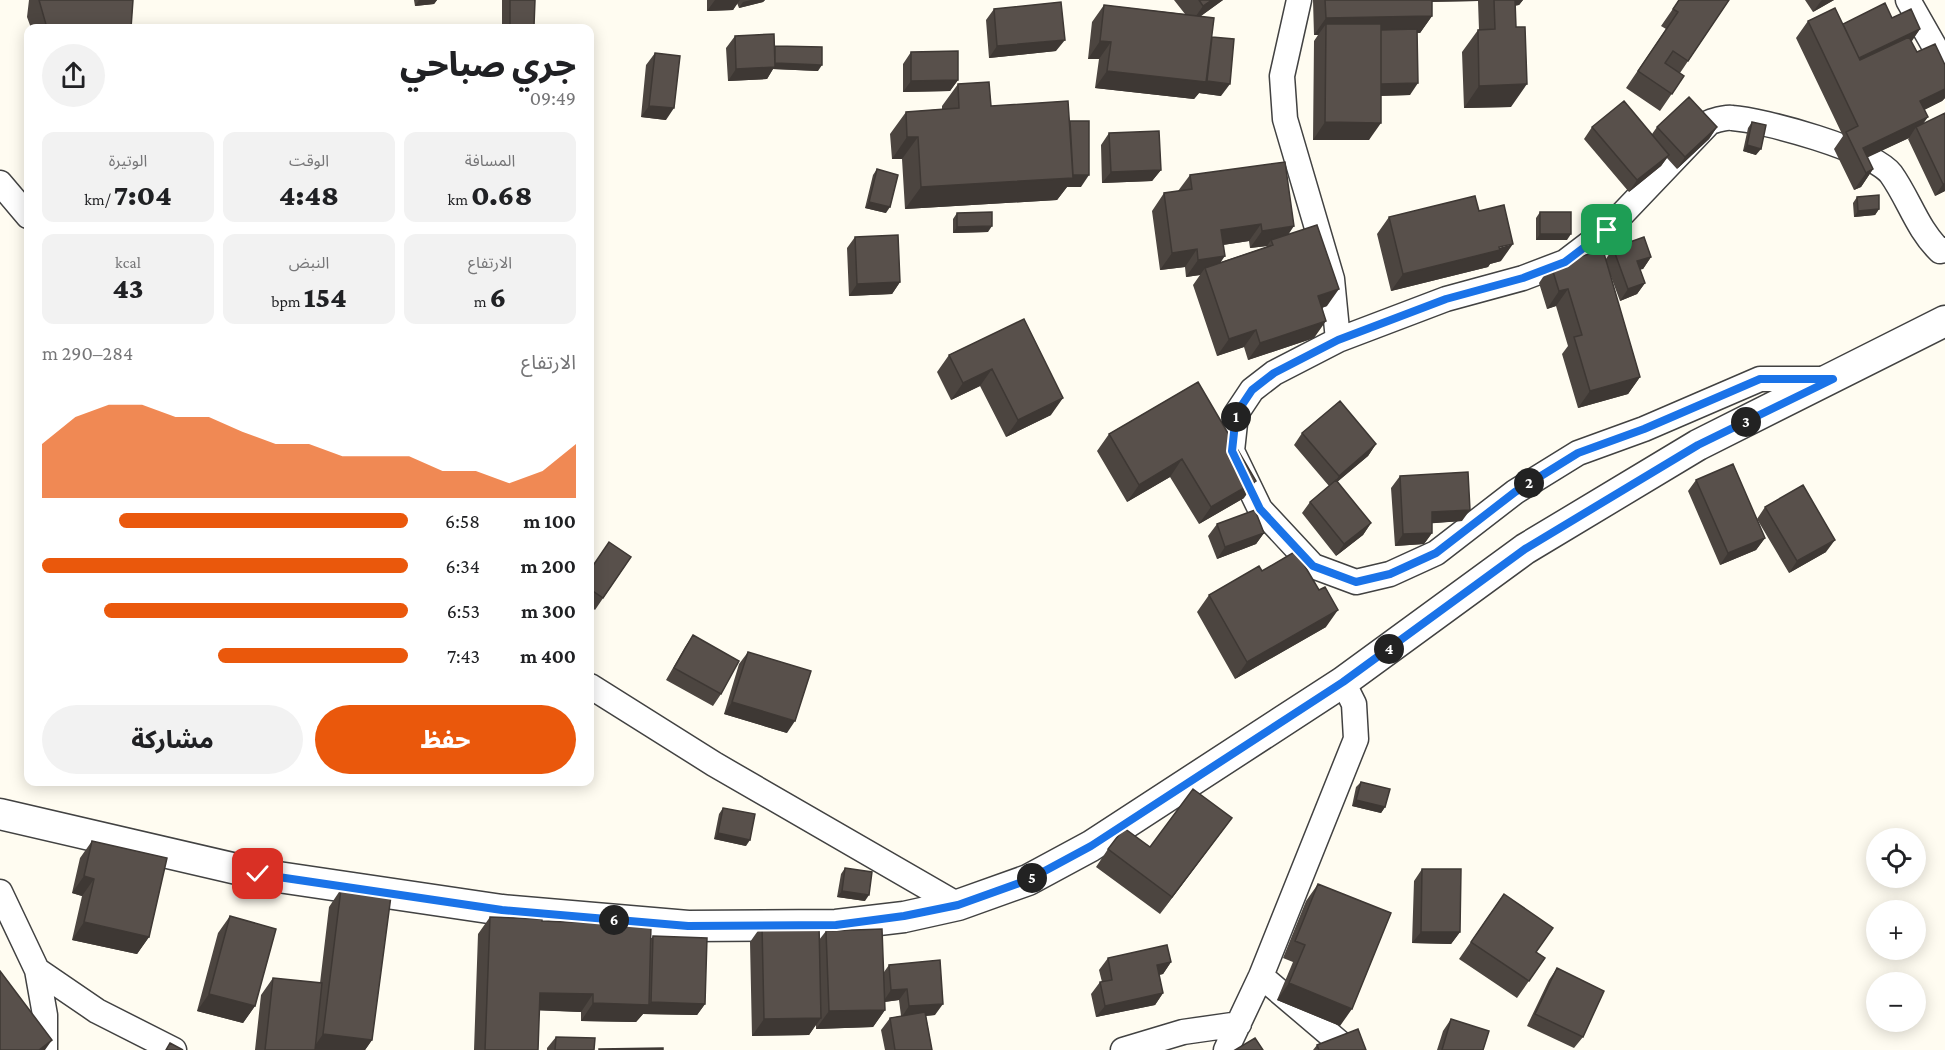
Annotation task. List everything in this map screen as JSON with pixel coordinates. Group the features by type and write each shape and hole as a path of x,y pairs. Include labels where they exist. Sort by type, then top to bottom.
{"street":[{"path":"1299,0 1282,76 1285,119 1332,279 1338,340"},
{"path":"1908,0 1945,65"},
{"path":"1833,379 1760,379 1644,429 1578,453 1515,492 1436,553 1390,574 1356,582 1313,566 1260,509 1232,451 1236,414 1252,390 1274,373 1338,340 1446,299 1523,278 1565,262 1607,230 1710,122 1730,117 1778,126 1864,155 1890,172 1929,239 1941,251 1945,250"},
{"path":"0,183 24,211"},
{"path":"0,813 258,874 502,910 688,926 836,925 904,916 958,905 1028,880 1091,846 1343,682 1525,549 1698,445 1945,321"},
{"path":"1226,1050 1261,976 1356,738 1354,704 1343,682"},
{"path":"594,689 714,764 958,905"},
{"path":"0,892 37,970 45,1015 45,1050"},
{"path":"37,970 97,1011 174,1050"},
{"path":"1261,976 1348,1050"},
{"path":"1123,1050 1183,1032 1239,1024"}],"building":[{"path":"39,0 133,0 131,24 46,24"},
{"path":"510,0 535,0 534,24 510,24"},
{"path":"1199,0 1212,0 1203,6"},
{"path":"1325,0 1432,0 1432,16 1326,18"},
{"path":"1494,0 1515,0 1516,27 1525,27 1527,84 1479,86 1478,30 1495,29"},
{"path":"1679,0 1729,0 1688,61 1673,51 1665,63 1684,76 1672,94 1638,71 1678,12 1673,9"},
{"path":"1061,2 1065,40 997,46 994,9"},
{"path":"1885,3 1892,18 1911,9 1920,29 1859,58 1843,24"},
{"path":"1104,5 1214,18 1206,82 1107,71 1111,42 1100,41"},
{"path":"1835,8 1860,60 1909,37 1917,52 1935,44 1945,65 1945,89 1920,101 1928,117 1863,148 1873,169 1866,173 1846,132 1858,126 1808,21"},
{"path":"1326,24 1381,24 1381,123 1325,122"},
{"path":"1417,29 1418,83 1381,84 1381,30"},
{"path":"774,34 775,67 736,69 735,36"},
{"path":"1212,37 1234,39 1230,84 1207,81"},
{"path":"775,46 822,47 822,65 775,63"},
{"path":"958,51 958,80 911,81 911,52"},
{"path":"655,53 680,56 674,108 649,106"},
{"path":"989,82 991,106 1068,101 1073,178 921,187 918,137 907,137 906,112 959,108 958,84"},
{"path":"1689,97 1717,127 1685,157 1657,127"},
{"path":"1624,101 1669,155 1637,180 1592,127"},
{"path":"1945,113 1945,184 1943,184 1916,127"},
{"path":"1070,121 1089,121 1089,175 1073,175"},
{"path":"1752,122 1766,125 1761,149 1747,145"},
{"path":"1159,131 1161,170 1111,172 1109,133"},
{"path":"1285,162 1294,226 1262,231 1261,224 1221,230 1225,256 1198,260 1197,249 1172,253 1164,193 1192,189 1190,175"},
{"path":"877,169 898,175 890,207 869,202"},
{"path":"1879,195 1879,209 1858,211 1857,197"},
{"path":"1475,196 1479,211 1504,205 1513,244 1499,247 1500,250 1403,274 1389,217"},
{"path":"992,212 992,226 957,227 957,213"},
{"path":"1540,212 1571,212 1571,234 1540,234"},
{"path":"1317,225 1339,289 1318,296 1326,321 1260,343 1256,330 1229,339 1205,268 1273,245 1271,240"},
{"path":"898,235 900,282 857,284 855,237"},
{"path":"1644,237 1651,257 1637,261 1645,283 1628,289 1613,248"},
{"path":"1603,250 1640,377 1590,391 1574,337 1582,335 1568,289 1559,291 1551,265"},
{"path":"1024,319 1063,398 1018,420 992,369 963,383 949,355"},
{"path":"1198,382 1256,481 1211,507 1182,459 1139,485 1109,434"},
{"path":"1340,401 1376,444 1339,476 1302,433"},
{"path":"1733,464 1765,538 1728,553 1696,480"},
{"path":"1468,472 1470,510 1432,512 1432,533 1403,534 1400,476"},
{"path":"1336,480 1371,523 1344,544 1310,502"},
{"path":"1803,485 1835,540 1797,561 1765,507"},
{"path":"1255,510 1264,533 1225,547 1217,524"},
{"path":"609,542 631,557 603,598 594,592 594,564"},
{"path":"1296,551 1319,590 1325,587 1338,610 1247,662 1209,595 1259,566 1262,571"},
{"path":"693,635 739,661 721,694 674,668"},
{"path":"748,652 811,671 795,721 732,702"},
{"path":"1361,782 1390,789 1385,807 1356,800"},
{"path":"1193,789 1232,818 1172,897 1108,849 1124,828 1150,847"},
{"path":"723,808 755,814 750,840 718,833"},
{"path":"92,841 167,858 149,937 84,922 94,879 84,876"},
{"path":"845,868 872,872 869,895 842,891"},
{"path":"1422,869 1461,869 1460,932 1421,932"},
{"path":"1318,884 1391,913 1352,1009 1289,983 1305,945 1295,941"},
{"path":"341,889 391,896 372,1040 323,1034"},
{"path":"1504,894 1553,928 1536,952 1545,958 1529,981 1471,942"},
{"path":"230,916 276,929 255,1006 209,994"},
{"path":"490,917 651,925 649,1005 593,1003 593,994 540,993 538,1050 485,1050"},
{"path":"819,924 821,1018 764,1019 762,925"},
{"path":"882,929 885,1010 829,1011 826,931"},
{"path":"653,936 707,938 705,1004 651,1002"},
{"path":"1167,945 1171,962 1157,965 1163,993 1105,1006 1100,982 1112,980 1108,958"},
{"path":"940,960 943,1004 909,1006 907,989 891,990 889,965"},
{"path":"1557,968 1604,991 1583,1037 1535,1014"},
{"path":"0,971 52,1040 39,1050 0,1050"},
{"path":"273,978 322,983 315,1050 265,1050"},
{"path":"925,1012 932,1050 895,1050 890,1018"},
{"path":"1451,1019 1489,1031 1483,1050 1442,1050"},
{"path":"1358,1029 1366,1050 1319,1050 1317,1045"},
{"path":"556,1037 595,1038 594,1050 555,1050"},
{"path":"1255,1038 1263,1050 1235,1050"},
{"path":"170,1043 183,1050 166,1050"},
{"path":"663,1048 663,1050 599,1050 599,1049"}],"route":[{"path":"258,874 502,910 688,926 836,925 904,916 958,905 1028,880 1091,846 1343,682 1525,549 1698,445 1833,379 1786,377 1760,379 1644,429 1578,453 1515,492 1436,553 1390,574 1356,582 1313,566 1260,509 1232,451 1236,414 1252,390 1274,373 1338,340 1446,299 1523,278 1565,262 1607,230"}]}
